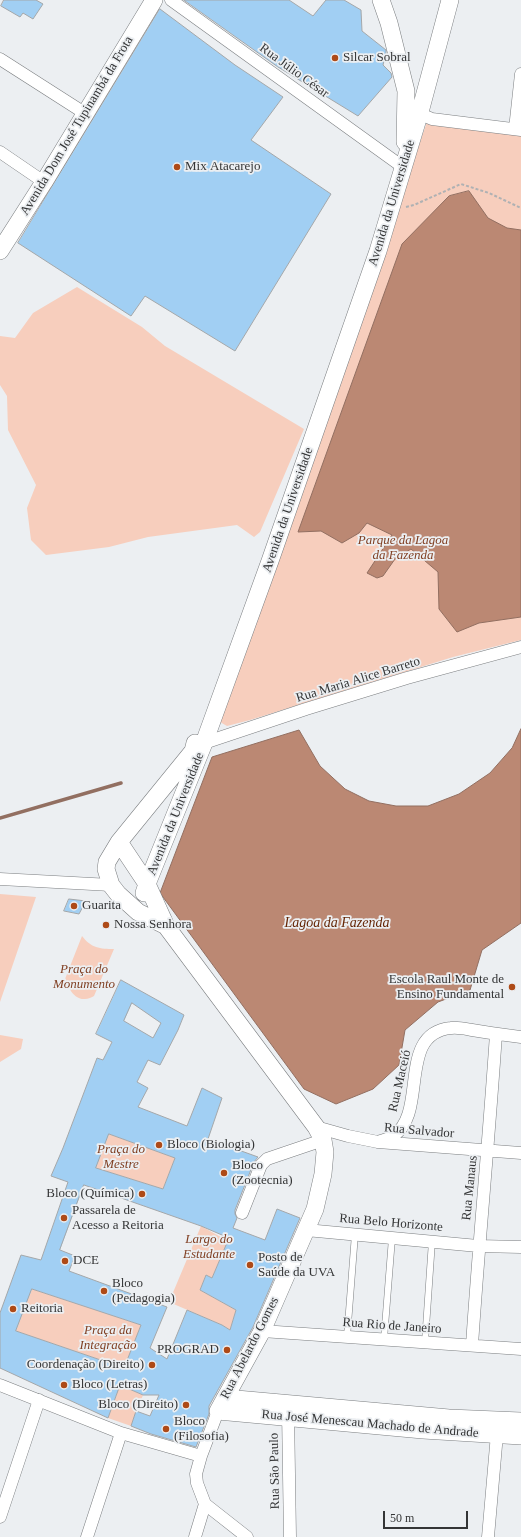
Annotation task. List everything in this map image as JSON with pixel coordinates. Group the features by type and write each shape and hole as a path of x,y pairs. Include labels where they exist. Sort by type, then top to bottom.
{"main road":[{"name":"Avenida Dom José Tupinambá da Frota","path":"0,251 86,114 154,0"},
{"name":"Avenida da Universidade","path":"111,886 106,869 107,862 119,842 193,751 404,155 406,91 389,23 381,0"},
{"name":"Avenida da Universidade","path":"166,926 147,884 204,743 376,258 420,112 450,0"},
{"path":"406,91 420,112"},
{"path":"119,842 147,884 138,912"},
{"path":"111,886 138,912 166,926 319,1133"},
{"name":"Rua Abelardo Gomes","path":"222,1404 262,1331 315,1209 323,1174 324,1152 319,1133"},
{"name":"Rua José Menescau Machado de Andrade","path":"222,1404 288,1410 521,1421"},
{"name":"Rua José Menescau Machado de Andrade","path":"288,1410 423,1430 521,1436"}],"street":[{"name":"Rua Júlio César","path":"171,0 400,165"},
{"path":"0,59 86,114"},
{"path":"420,112 432,119 518,130 521,74"},
{"path":"0,152 44,182"},
{"name":"Rua Maria Alice Barreto","path":"204,743 407,678 521,647"},
{"path":"0,879 111,886"},
{"name":"Rua Maceió","path":"378,1142 393,1136 403,1125 409,1113 418,1056 422,1046 429,1037 452,1027 521,1037"},
{"name":"Rua Manaus","path":"472,1345 478,1246 488,1150 496,1034"},
{"path":"242,1213 261,1166 267,1159 319,1133"},
{"name":"Rua Salvador","path":"319,1133 348,1136 378,1142 521,1153"},
{"name":"Rua Belo Horizonte","path":"306,1230 478,1246 521,1247"},
{"name":"Rua Rio de Janeiro","path":"262,1331 521,1349"},
{"path":"0,1385 121,1433 201,1456"},
{"path":"0,1517 39,1400"},
{"path":"222,1404 201,1456 196,1474 197,1483 205,1504 247,1537"},
{"name":"Rua São Paulo","path":"288,1410 290,1537"},
{"path":"87,1537 121,1433"},
{"path":"488,1537 497,1434"},
{"path":"195,1537 205,1504"}],"lane":[{"path":"347,1337 355,1234"},
{"path":"384,1339 392,1238"},
{"path":"425,1342 432,1241"}],"path":[{"path":"405,207 414,205 461,184 489,193 521,208"}],"green space":[{"name":"Parque da Lagoa da Fazenda","path":"428,119 521,130 521,640 453,657 227,726 220,722 221,713"},
{"path":"77,287 142,327 165,346 304,429 260,532 254,537 237,525 148,537 109,547 46,555 31,540 27,508 36,485 8,430 7,396 0,385 0,336 15,338 33,313"},
{"path":"0,894 36,897 0,1002"},
{"name":"Praça do Monumento","path":"82,936 85,940 96,947 114,949 94,996 85,999 81,999 75,995 65,979"},
{"path":"0,1035 23,1039 21,1049 0,1062"},
{"name":"Praça do Mestre","path":"109,1134 175,1158 163,1189 96,1168"},
{"name":"Largo do Estudante","path":"201,1226 228,1241 212,1278 206,1275 200,1290 236,1310 230,1330 222,1325 169,1302"},
{"name":"Praça da Integração","path":"32,1289 141,1325 124,1368 16,1331"},
{"path":"5,1345 120,1385 143,1395 131,1426 108,1418 117,1394"}],"water":[{"path":"469,191 488,218 507,228 521,230 521,617 479,623 457,632 439,609 438,572 411,549 395,559 383,576 377,578 367,573 392,535 367,523 359,533 342,543 321,531 298,532 402,244 449,196"},
{"name":"Lagoa da Fazenda","path":"521,729 521,923 482,950 470,990 438,1002 405,1030 399,1065 373,1089 336,1104 304,1089 160,893 212,757 299,730 320,766 345,789 369,801 396,806 428,806 459,794 490,773 512,748"}],"building":[{"path":"4,0 36,0 43,4 33,19 23,13 20,17 1,6"},
{"name":"Silcar Sobral","path":"184,0 289,0 313,16 326,0 344,0 361,10 362,31 386,50 383,65 391,73 392,77 358,116 278,67"},
{"name":"Mix Atacarejo","path":"160,9 235,65 283,97 251,140 331,194 235,351 145,296 131,316 18,243"},
{"name":"Guarita","path":"69,899 86,901 79,914 64,911"},
{"path":"121,980 184,1015 160,1065 148,1060 137,1082 148,1088 138,1107 187,1126 202,1088 222,1098 208,1139 258,1157 254,1162 235,1210 237,1218 233,1228 265,1240 277,1209 300,1218 253,1327 209,1406 209,1414 196,1447 151,1434 131,1426 136,1411 150,1416 159,1395 143,1395 120,1385 108,1418 0,1368 0,1313 21,1255 41,1260 68,1182 51,1176 97,1058 103,1060 112,1042 96,1034","holes":["132,1003 161,1023 153,1038 124,1021","109,1134 175,1158 163,1189 96,1168","84,1185 201,1226 229,1238 212,1278 206,1275 200,1290 236,1310 230,1330 187,1310 167,1359 150,1348 167,1307 69,1271 75,1256 60,1250","32,1289 141,1325 124,1368 16,1331"]}],"waterway":[{"path":"0,818 121,783"}],"place":[{"name":"Silcar Sobral","path":"335,58"},
{"name":"Mix Atacarejo","path":"177,167"},
{"name":"Guarita","path":"74,906"},
{"name":"Nossa Senhora","path":"106,925"},
{"name":"Escola Raul Monte de Ensino Fundamental","path":"512,987"},
{"name":"Bloco (Biologia)","path":"159,1145"},
{"name":"Bloco (Zootecnia)","path":"224,1173"},
{"name":"Bloco (Química)","path":"142,1194"},
{"name":"Passarela de Acesso a Reitoria","path":"64,1218"},
{"name":"DCE","path":"65,1261"},
{"name":"Posto de Saúde da UVA","path":"250,1265"},
{"name":"Bloco (Pedagogia)","path":"104,1291"},
{"name":"Reitoria","path":"13,1309"},
{"name":"PROGRAD","path":"227,1350"},
{"name":"Coordenação (Direito)","path":"152,1365"},
{"name":"Bloco (Letras)","path":"64,1385"},
{"name":"Bloco (Direito)","path":"186,1405"},
{"name":"Bloco (Filosofia)","path":"166,1429"}]}
